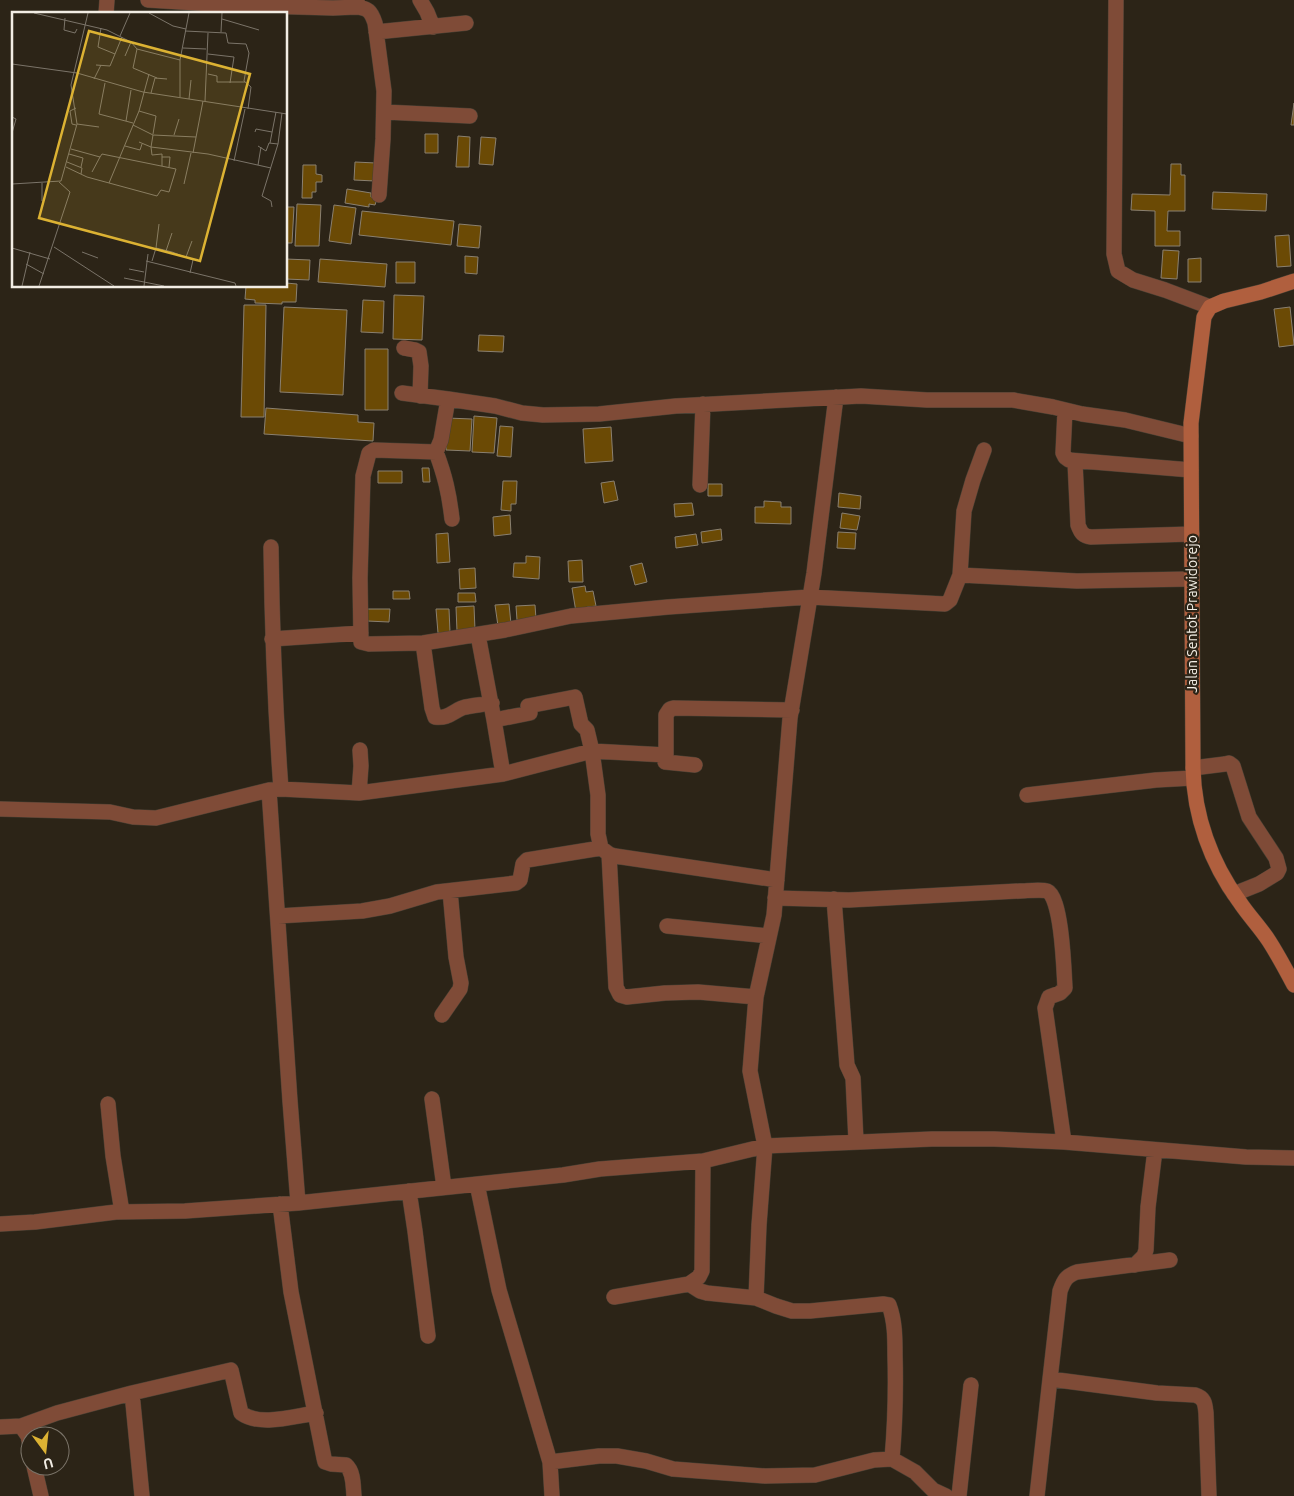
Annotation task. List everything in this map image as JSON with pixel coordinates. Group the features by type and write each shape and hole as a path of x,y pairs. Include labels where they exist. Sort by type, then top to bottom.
{"main road":[{"path":"1210,307 1224,301 1261,292 1294,281"},
{"name":"Jalan Sentot Prawidorejo","path":"1210,307 1204,317 1191,423 1191,579 1197,807 1206,839 1218,868 1238,893 1269,941 1294,985"}],"street":[{"path":"148,0 272,10 333,8 356,3 372,13 384,91 384,139 380,195"},
{"path":"420,0 427,12 432,27"},
{"path":"1116,0 1114,254 1118,271 1133,280 1210,307"},
{"path":"376,32 466,23"},
{"path":"384,112 470,116"},
{"path":"404,348 419,352 421,366 420,396"},
{"path":"402,394 495,406 522,413 543,415 599,414 703,404 861,396 927,400 1013,400 1082,414 1125,420 1191,436"},
{"path":"756,1298 765,1146 750,1071 756,996 774,915 792,710 810,597 836,397"},
{"path":"448,399 441,440 436,452 446,478 452,519"},
{"path":"700,485 703,404"},
{"path":"1065,410 1063,452 1069,460 1075,462 1192,470"},
{"path":"436,452 374,450 368,453 363,476 360,578 361,642 370,644 423,642 478,634 571,616 668,606 810,597 945,604 950,600 960,575 964,511 984,450"},
{"path":"1075,462 1078,525 1080,532 1084,536 1192,534"},
{"path":"271,547 272,639 276,727 275,789 278,916 298,1202"},
{"path":"960,575 1077,581 1191,579"},
{"path":"272,639 361,634"},
{"path":"478,634 492,703 503,774"},
{"path":"423,642 432,708 435,717 453,714 462,708 492,703"},
{"path":"494,720 530,713 528,706 575,697 581,724 587,730 592,751 598,795 598,834 605,851 616,987 620,995 627,998 665,993 698,992 756,996"},
{"path":"695,765 665,762 666,715 670,709 792,710"},
{"path":"359,794 360,750"},
{"path":"0,809 110,812 133,817 156,818 275,789 359,794 503,774 592,751 666,755"},
{"path":"1027,795 1156,780 1229,763 1233,766 1248,816 1276,858 1279,869 1277,873 1238,893"},
{"path":"278,916 362,911 390,906 437,892 518,883 521,878 524,862 529,859 605,851 777,880"},
{"path":"442,1015 460,989 461,983 456,957 450,891"},
{"path":"775,898 834,899 1020,891 1046,891 1052,895 1059,915 1065,988 1060,993 1049,997 1045,1008 1064,1142"},
{"path":"834,899 848,1065 853,1078 856,1141"},
{"path":"667,926 769,936"},
{"path":"432,1100 444,1187"},
{"path":"108,1104 113,1156 122,1212"},
{"path":"0,1224 122,1212 185,1211 280,1204 563,1175 600,1169 703,1161 765,1146 856,1141 968,1139 1064,1142 1246,1157 1294,1158"},
{"path":"1135,1265 1144,1256 1146,1250 1148,1207 1155,1150"},
{"path":"614,1297 689,1284 699,1276 702,1271 703,1161"},
{"path":"477,1184 500,1290 550,1462 552,1496"},
{"path":"409,1191 428,1336"},
{"path":"280,1204 292,1292 325,1462 349,1467 354,1496"},
{"path":"1037,1496 1060,1291 1064,1280 1067,1275 1077,1272 1170,1260"},
{"path":"689,1284 708,1293 756,1298 776,1306 801,1311 889,1305 893,1318 896,1391 892,1460"},
{"path":"21,1426 57,1413 132,1393 231,1370 242,1413 246,1417 262,1420 316,1413"},
{"path":"1050,1379 1201,1397 1204,1401 1206,1413 1209,1496"},
{"path":"959,1496 971,1385"},
{"path":"132,1393 142,1496"},
{"path":"0,1427 20,1426"},
{"path":"550,1462 598,1456 617,1456 646,1461 673,1469 765,1476 816,1475 874,1460 892,1460 915,1472 934,1490 946,1496"},
{"path":"36,1476 41,1496"}],"building":[{"path":"1294,103 1294,125 1291,125"},
{"path":"425,134 438,134 438,153 425,153"},
{"path":"458,136 470,137 469,167 456,167"},
{"path":"481,137 496,138 493,165 479,164"},
{"path":"355,162 376,163 375,181 354,180"},
{"path":"1171,164 1181,164 1181,175 1185,175 1185,211 1168,211 1167,231 1180,231 1180,246 1155,246 1155,211 1131,210 1132,194 1170,195"},
{"path":"303,165 316,165 316,174 322,175 322,182 316,182 316,192 312,192 312,198 302,198"},
{"path":"347,189 371,193 371,197 377,198 375,205 369,204 369,207 345,203"},
{"path":"1213,192 1267,194 1266,211 1212,209"},
{"path":"297,204 321,205 319,246 295,246"},
{"path":"334,205 356,208 351,244 329,241"},
{"path":"288,207 294,207 292,243 288,243"},
{"path":"362,211 454,221 451,245 359,235"},
{"path":"459,224 481,226 479,248 457,246"},
{"path":"1289,235 1291,266 1277,267 1275,236"},
{"path":"1163,250 1179,251 1177,279 1161,278"},
{"path":"465,256 478,257 477,274 465,273"},
{"path":"1201,258 1201,282 1188,282 1188,259"},
{"path":"288,259 310,260 309,280 288,279"},
{"path":"320,259 387,264 385,287 318,282"},
{"path":"396,262 415,262 415,283 396,283"},
{"path":"288,283 297,284 296,302 282,302 282,304 255,303 255,300 245,299 246,288 288,288"},
{"path":"394,295 424,296 422,340 393,339"},
{"path":"363,300 384,301 383,333 361,332"},
{"path":"244,305 266,305 264,417 241,417"},
{"path":"284,307 347,310 343,395 280,392"},
{"path":"1290,307 1294,345 1279,347 1274,309"},
{"path":"479,335 504,336 503,352 478,351"},
{"path":"365,349 388,349 388,410 365,410"},
{"path":"266,408 358,415 358,422 374,423 373,441 264,434"},
{"path":"474,416 497,418 494,453 472,452"},
{"path":"447,418 472,419 470,451 446,450"},
{"path":"500,426 513,427 511,457 497,456"},
{"path":"611,427 613,461 585,463 583,429"},
{"path":"422,468 429,468 430,482 423,482"},
{"path":"378,471 402,471 402,483 378,483"},
{"path":"503,481 517,481 516,504 511,504 511,511 501,510"},
{"path":"614,481 618,500 604,503 601,483"},
{"path":"708,484 722,484 722,496 708,496"},
{"path":"839,493 861,496 860,509 838,507"},
{"path":"764,501 781,502 781,507 791,507 791,524 755,523 755,507 764,507"},
{"path":"692,503 694,515 675,517 674,504"},
{"path":"842,513 860,516 857,530 840,528"},
{"path":"510,515 511,534 494,536 493,517"},
{"path":"721,529 722,540 702,543 701,532"},
{"path":"838,532 856,533 855,549 837,548"},
{"path":"448,533 450,562 437,563 436,534"},
{"path":"696,534 698,545 676,548 675,537"},
{"path":"526,556 540,557 539,579 513,577 514,563 526,563"},
{"path":"582,560 583,582 569,582 568,561"},
{"path":"642,563 647,582 635,585 630,566"},
{"path":"475,568 476,588 460,589 459,569"},
{"path":"585,586 586,592 593,591 596,606 576,612 572,588"},
{"path":"393,591 409,591 410,599 393,599"},
{"path":"458,593 475,593 476,602 458,602"},
{"path":"509,604 511,624 498,626 495,605"},
{"path":"535,605 536,619 517,620 516,606"},
{"path":"474,606 475,630 457,631 456,607"},
{"path":"367,609 390,609 389,622 367,621"},
{"path":"436,609 449,609 450,632 438,633"}]}
